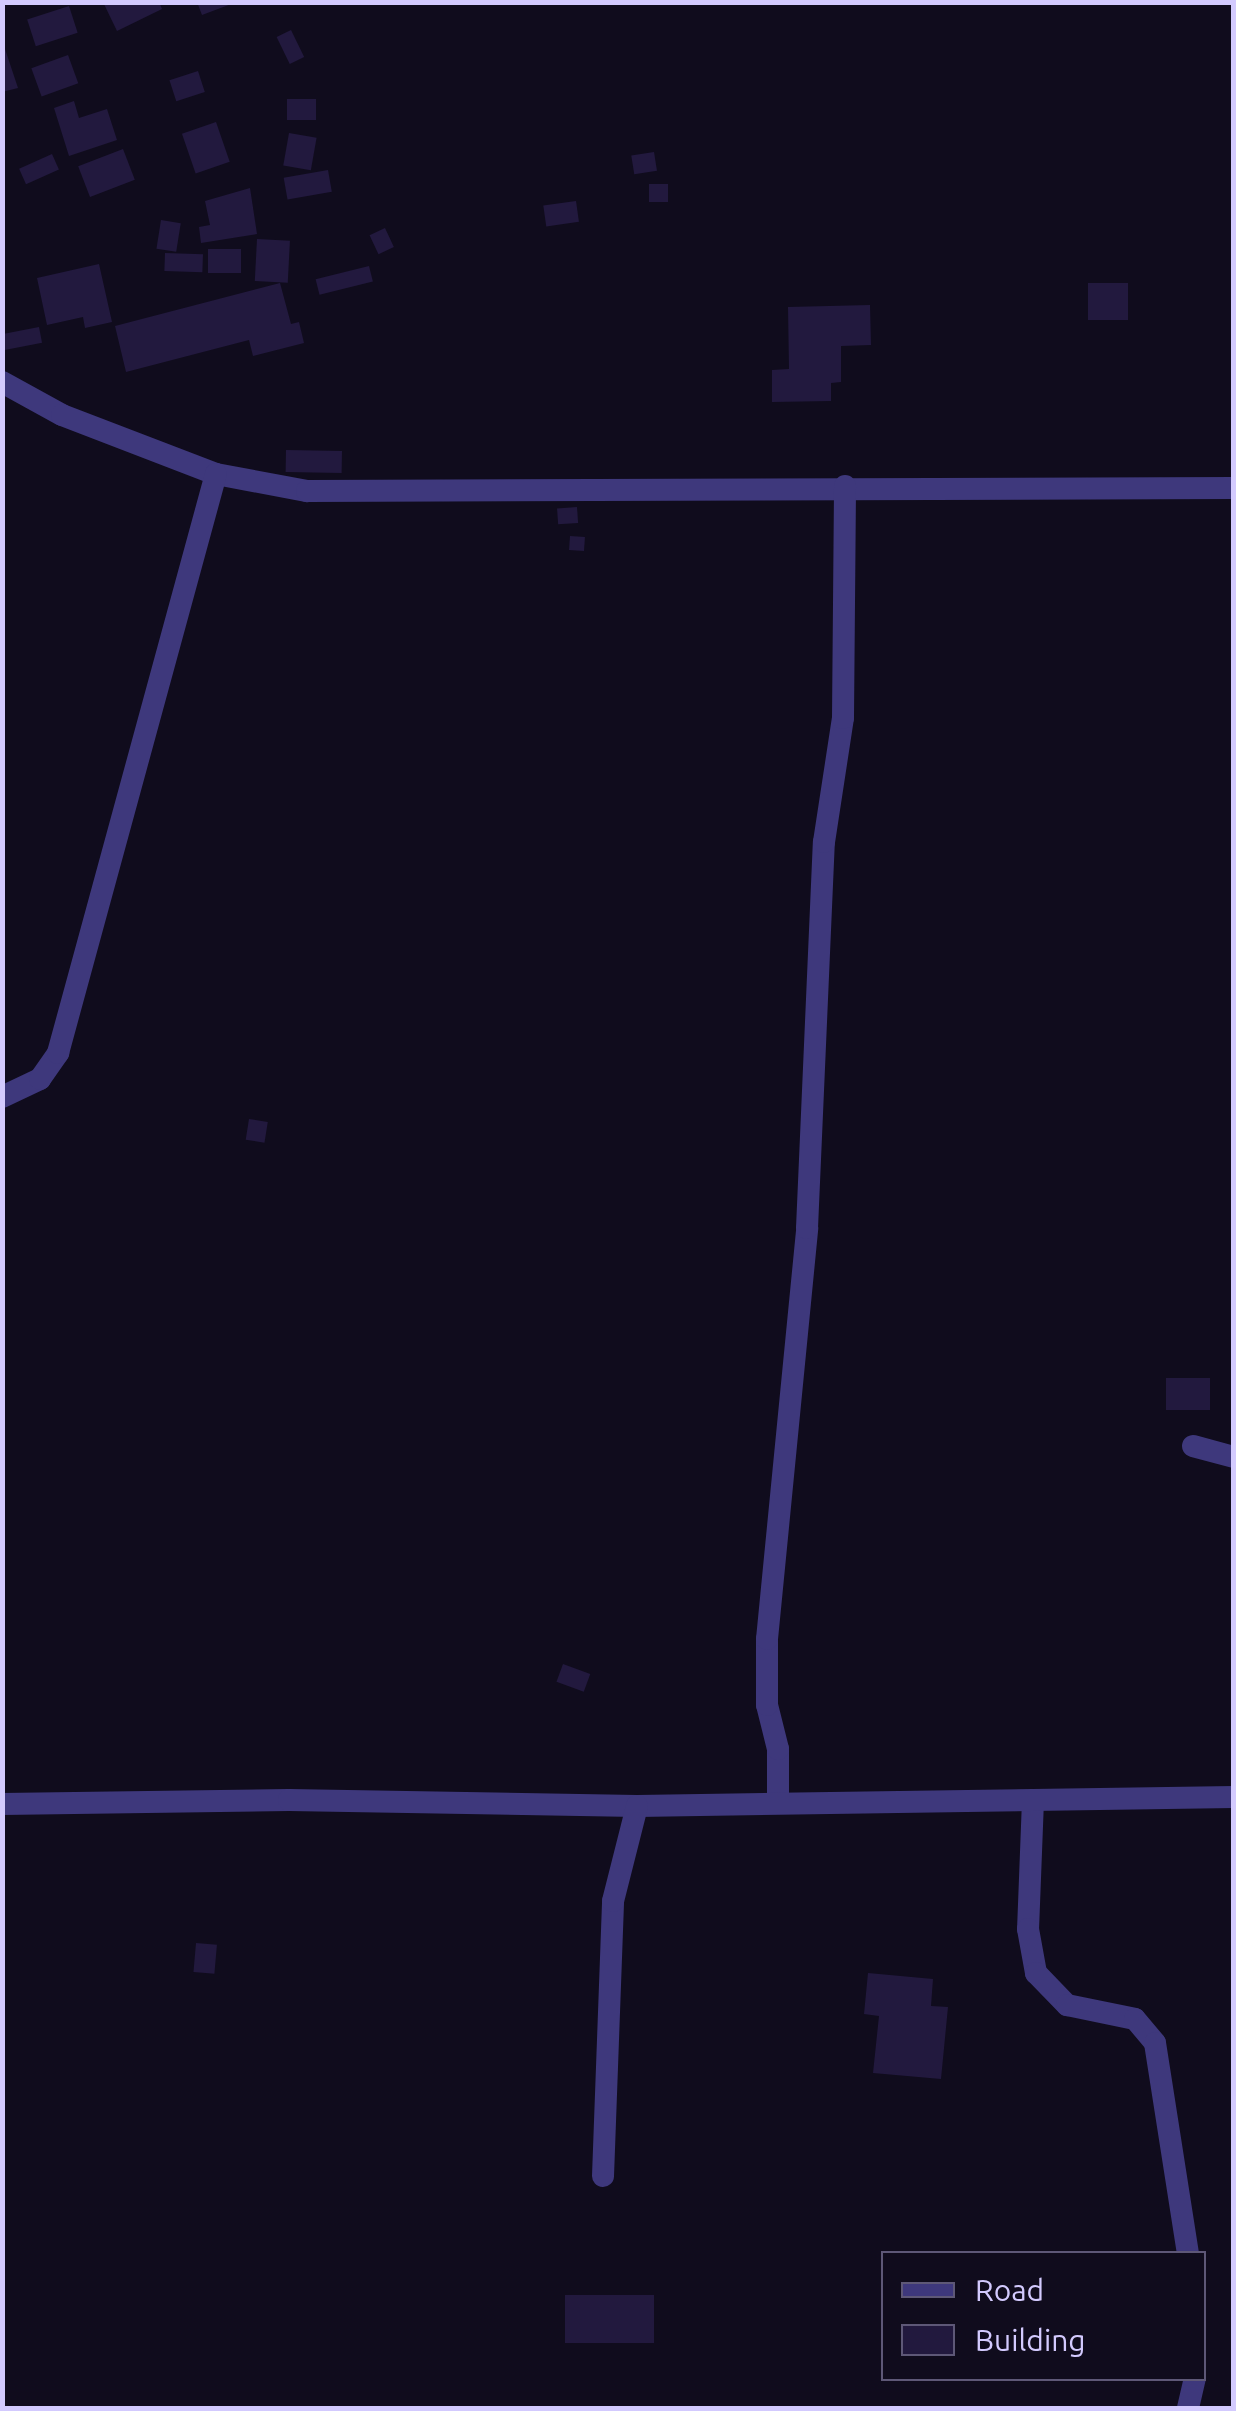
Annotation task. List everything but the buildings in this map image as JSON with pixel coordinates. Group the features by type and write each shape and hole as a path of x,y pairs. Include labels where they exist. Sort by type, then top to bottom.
{"street":[{"path":"2,382 62,415 216,474 308,491 845,486 1234,488"},
{"path":"2,1097 40,1079 64,1036 216,474"},
{"path":"778,1803 778,1749 766,1705 768,1639 807,1228 824,842 843,718 845,486"},
{"path":"1193,1446 1234,1457"},
{"path":"2,1804 289,1800 637,1806 1234,1797"},
{"path":"1033,1800 1028,1930 1036,1973 1067,2005 1136,2019 1155,2043 1188,2251"},
{"path":"603,2176 612,1901 637,1806"},
{"path":"1188,2408 1194,2381"}]}
